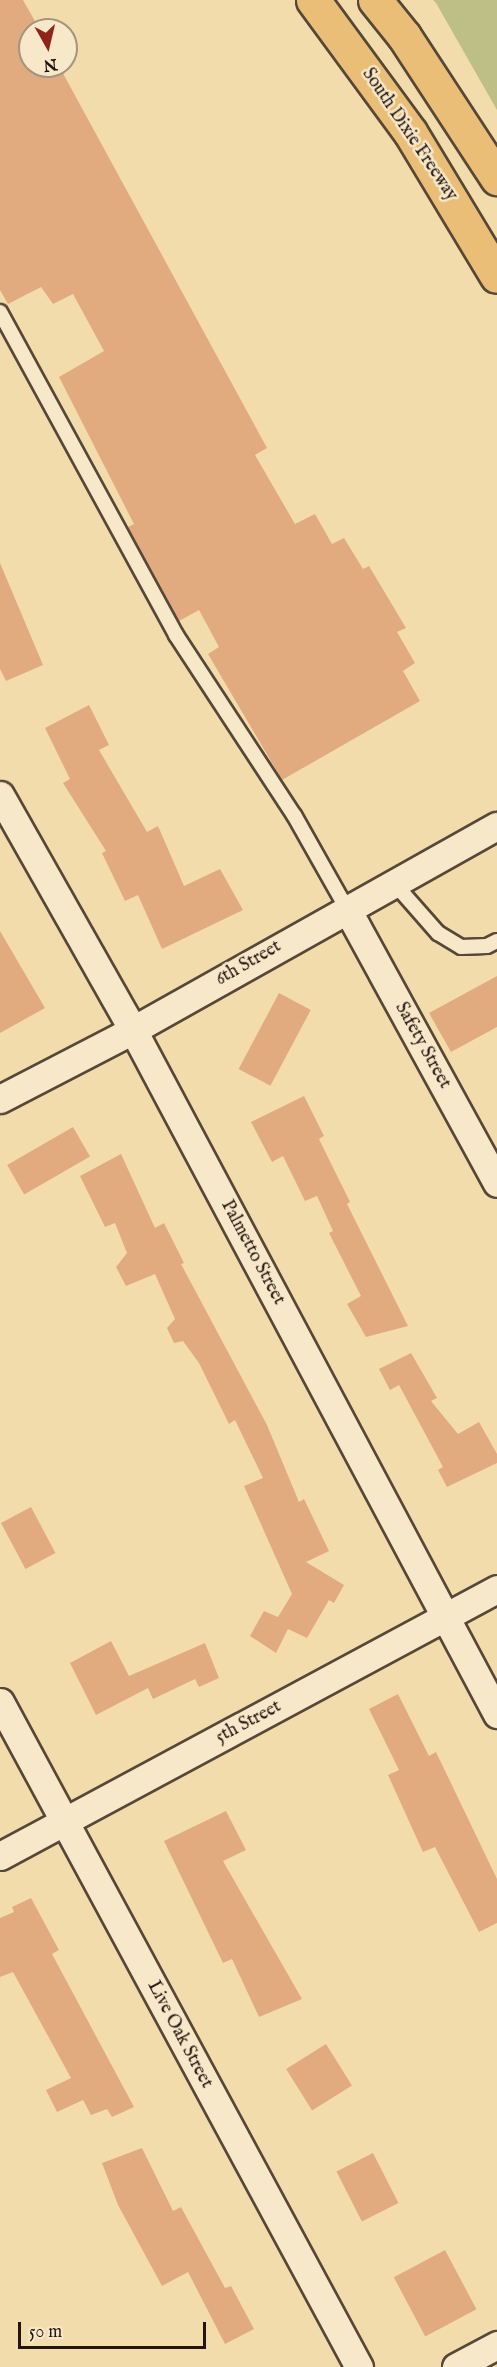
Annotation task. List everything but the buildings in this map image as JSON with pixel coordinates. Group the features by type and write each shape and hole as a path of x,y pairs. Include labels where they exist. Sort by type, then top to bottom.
{"main road":[{"name":"South Dixie Freeway","path":"313,0 410,132 497,276"},
{"path":"375,0 423,65 497,178"}],"street":[{"name":"Palmetto Street","path":"0,795 133,1030 497,1714"},
{"name":"6th Street","path":"0,1099 133,1030 497,826"},
{"name":"Safety Street","path":"347,909 497,1183"},
{"name":"5th Street","path":"0,1856 497,1589"},
{"name":"Live Oak Street","path":"0,1702 63,1823 359,2367"},
{"path":"456,2367 497,2345"}],"lane":[{"path":"0,312 176,635 294,815 347,909"},
{"path":"394,883 438,933 461,947 487,946 497,941"}],"green space":[{"path":"433,0 497,0 497,110 436,3"}]}
